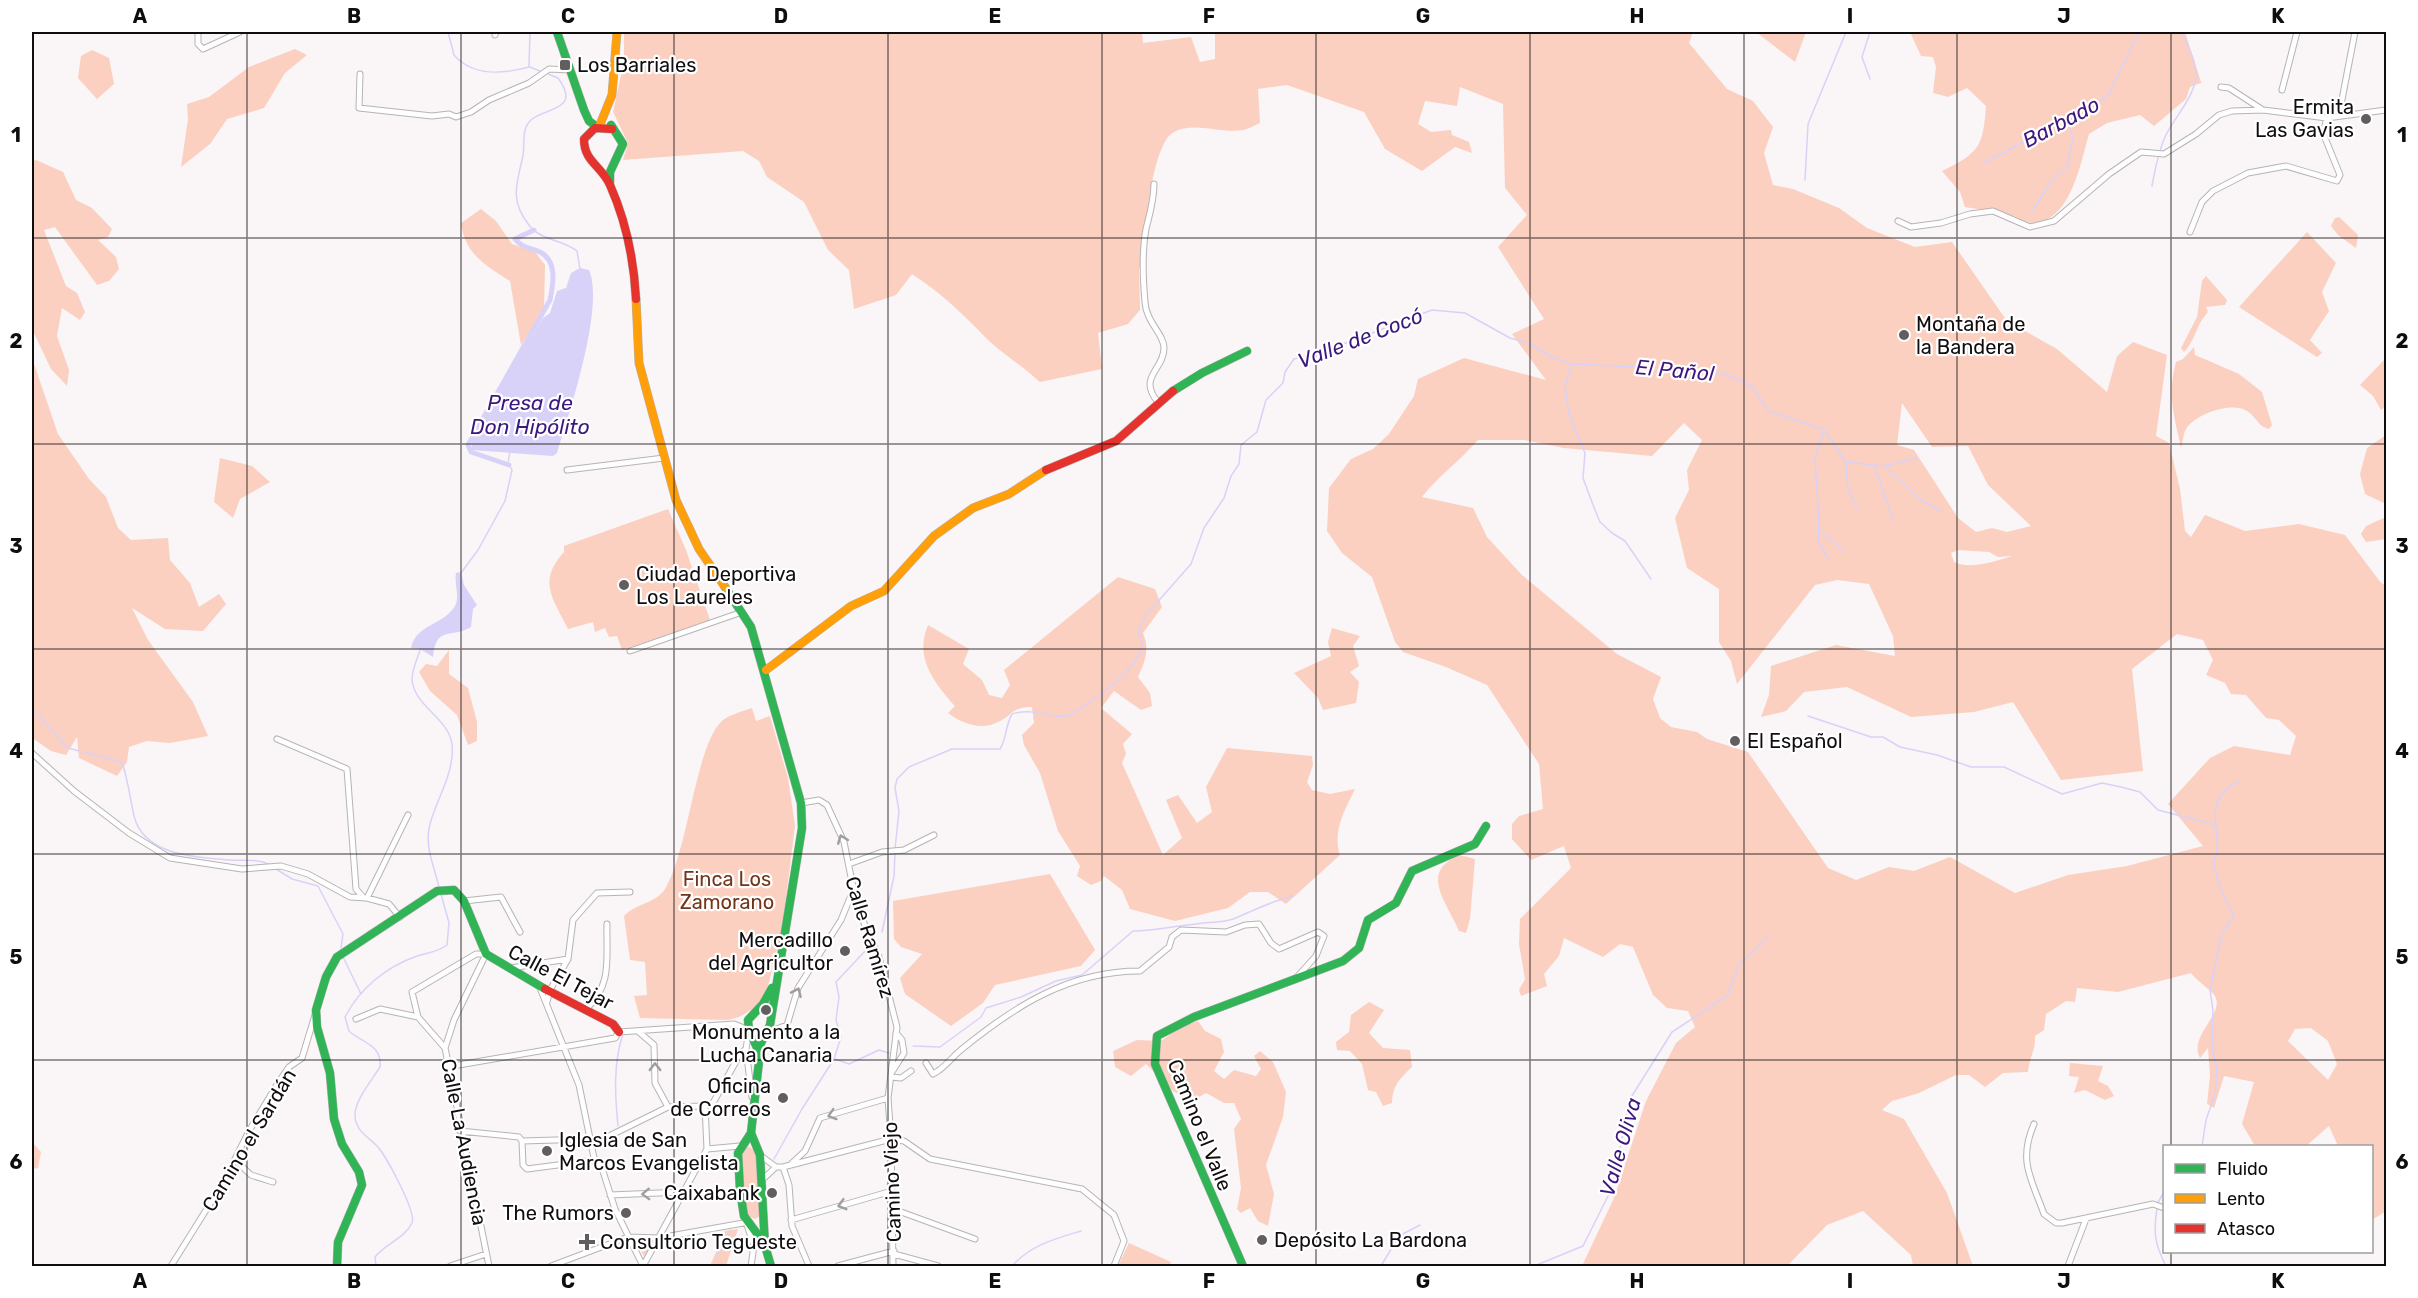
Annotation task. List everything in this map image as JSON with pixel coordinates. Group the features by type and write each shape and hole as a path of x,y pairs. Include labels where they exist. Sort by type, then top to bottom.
{"street":[{"path":"198,32 198,44 202,49 240,32"},
{"path":"557,32 589,121 598,127 612,129 619,134 623,144 616,161 610,168 610,185"},
{"path":"587,134 598,127 608,110 619,49 617,32"},
{"path":"2282,90 2297,32"},
{"path":"2339,115 2355,32"},
{"path":"360,74 359,108 432,116 449,114 456,117 471,112 489,100 529,83 549,69 570,70"},
{"path":"2221,87 2229,88 2263,110"},
{"path":"584,110 587,134 583,146 584,153 588,159 598,165 610,185 620,208 634,266 639,363 664,458 684,521 699,549 752,627 801,803 802,828 769,1020 760,1056 751,1133 758,1151 762,1180 765,1246 771,1266"},
{"path":"608,110 612,129"},
{"path":"1898,221 1911,227 1941,223 1970,214 1993,212 2030,227 2054,221 2109,174 2141,152 2164,154 2196,134 2219,115 2232,111 2263,110 2327,118 2386,110"},
{"path":"2190,232 2202,202 2213,191 2248,173 2286,166 2337,181 2340,175 2323,133 2327,118"},
{"path":"598,165 616,161"},
{"path":"1154,184 1154,200 1146,228 1144,250 1144,299 1148,320 1164,342 1164,352 1149,386 1151,394 1158,402"},
{"path":"765,670 851,606 884,591 934,536 973,508 1009,494 1042,471 1116,441 1158,402 1202,373 1247,351"},
{"path":"567,470 664,458"},
{"path":"630,651 743,612"},
{"path":"278,739 347,769 356,889 365,897"},
{"path":"32,753 74,791 129,833 170,858 242,869 281,866 308,874 350,897 365,897 389,904 400,917"},
{"name":"Calle Ramírez","path":"801,803 819,800 827,805 844,842 853,892 879,957 897,1026 888,1098"},
{"path":"365,897 408,815"},
{"name":"Camino el Valle","path":"1243,1266 1155,1064 1154,1049 1157,1036 1194,1017 1343,961 1359,948 1368,920 1396,903 1412,871 1476,844 1486,826"},
{"path":"849,864 882,852 904,850 934,835"},
{"path":"337,1266 338,1242 362,1185 359,1172 342,1144 334,1119 330,1073 317,1027 316,1010 326,977 337,957 369,934 440,891 454,890 464,901 486,954 476,954 412,992 418,1017 445,1048"},
{"path":"547,1002 550,990 568,959 573,920 581,909 597,892 630,892"},
{"path":"734,1024 761,1035 787,1025 798,988 842,920 853,892"},
{"path":"464,901 501,897 520,932"},
{"path":"586,1009 604,989 607,924"},
{"path":"926,1063 933,1074 1027,1001 1050,990 1112,971 1140,971 1169,947 1172,937 1181,930 1226,932 1245,925 1259,924 1271,943 1279,949 1318,932 1324,936 1316,956 1297,977"},
{"name":"Calle El Tejar","path":"486,954 539,986 613,1024 619,1032"},
{"name":"Calle La Audiencia","path":"486,954 453,1020 445,1048 489,1266"},
{"path":"510,968 568,959"},
{"path":"760,1056 747,1024 771,990 777,974"},
{"path":"539,986 579,1085 594,1158 597,1160 628,1237 643,1266"},
{"path":"356,1019 380,1009 418,1017"},
{"name":"Camino el Sardán","path":"171,1266 278,1083 290,1067 302,1058 316,1010"},
{"path":"447,1067 615,1038 619,1032 734,1024 754,1014 763,1013 769,1020"},
{"path":"750,1031 746,1049 754,1110"},
{"path":"639,1032 654,1045 655,1083 668,1107"},
{"path":"896,1033 902,1040 904,1053 891,1075 901,1078 910,1071"},
{"path":"522,1141 590,1142 668,1107 705,1106 717,1099 740,1054 746,1049"},
{"path":"790,1165 805,1151 820,1119 888,1098"},
{"name":"Camino Viejo","path":"888,1098 893,1266"},
{"path":"643,1266 707,1149 705,1106"},
{"path":"2034,1124 2027,1141 2025,1157 2044,1214 2056,1223 2086,1219 2153,1204 2163,1208"},
{"path":"460,1131 519,1137 522,1141 523,1165 526,1169 597,1160"},
{"path":"751,1133 740,1146 738,1154 740,1190 744,1216 765,1246"},
{"path":"762,1180 777,1166 790,1165 891,1139 903,1141 930,1159 1082,1190 1114,1215 1124,1241 1114,1266"},
{"path":"707,1149 749,1144 777,1166 789,1185 791,1220 809,1266"},
{"path":"235,1160 250,1175 273,1182"},
{"path":"791,1220 892,1191"},
{"path":"610,1195 682,1192"},
{"path":"893,1209 975,1239"},
{"path":"551,1266 628,1237 659,1238 764,1217"},
{"path":"2068,1266 2086,1219"},
{"path":"749,1221 747,1225 754,1246 751,1266"},
{"path":"838,1266 894,1252 938,1266"},
{"path":"450,1266 486,1254"}],"green space":[{"path":"624,32 1142,32 1143,43 1191,37 1200,62 1215,59 1215,32 1693,32 1689,43 1727,89 1753,101 1773,127 1764,153 1773,185 1793,189 1839,208 1867,228 1915,247 1952,242 2007,321 2057,349 2107,392 2117,356 2133,342 2167,355 2156,436 2169,443 2180,489 2185,531 2191,537 2205,515 2245,531 2299,524 2345,535 2381,583 2386,585 2386,1211 2373,1219 2373,1145 2338,1145 2329,1126 2307,1145 2254,1145 2242,1124 2254,1082 2224,1076 2214,1108 2207,1104 2210,1076 2208,1048 2200,1058 2198,1050 2202,1033 2217,1003 2215,996 2191,973 2118,992 2077,988 2075,1002 2066,1001 2046,1014 2044,1030 2035,1036 2028,1072 2003,1073 1985,1087 1969,1075 1956,1075 1919,1093 1892,1101 1882,1110 1904,1119 1947,1193 1973,1266 1913,1266 1911,1255 1863,1211 1827,1225 1787,1266 1582,1266 1614,1198 1646,1101 1676,1043 1695,1027 1688,1011 1667,1008 1653,995 1633,947 1620,944 1603,957 1564,938 1559,956 1544,974 1547,986 1521,996 1519,990 1525,979 1519,944 1520,919 1571,868 1564,846 1531,860 1512,839 1512,824 1519,816 1543,809 1539,764 1487,685 1403,652 1395,642 1372,577 1342,553 1327,531 1329,488 1351,459 1373,449 1389,434 1414,396 1418,379 1464,358 1546,380 1512,334 1544,319 1498,247 1527,215 1505,188 1503,104 1460,87 1457,106 1425,101 1418,124 1431,132 1451,130 1452,135 1469,142 1472,153 1455,147 1422,171 1385,149 1364,112 1287,85 1258,89 1260,123 1250,128 1235,131 1190,128 1174,132 1166,140 1159,154 1154,173 1147,215 1145,265 1139,269 1140,310 1128,324 1098,333 1102,369 1040,382 992,343 942,296 912,274 896,295 854,309 849,270 828,250 804,202 767,177 759,161 743,151 623,160 628,143 613,112 624,61","holes":["1902,403 1932,447 1968,446 1988,485 2031,526 2007,532 1992,528 1976,532 1958,518 1914,450 1897,445","1684,423 1702,440 1687,470 1689,490 1675,518 1687,568 1719,589 1719,642 1731,661 1737,684 1815,585 1837,580 1869,584 1893,636 1895,656 1836,645 1771,666 1769,695 1761,717 1786,711 1804,692 1847,687 1911,717 1974,712 2013,702 2061,780 2143,771 2132,669 2177,634 2203,640 2213,660 2206,675 2225,683 2231,694 2246,695 2266,718 2279,720 2296,736 2290,755 2234,746 2210,758 2168,804 2203,846 2127,866 2068,875 2015,893 1950,857 1914,871 1889,867 1856,880 1828,868 1748,752 1707,739 1697,732 1671,727 1660,718 1653,699 1661,677 1617,654 1522,575 1487,537 1473,508 1422,497 1478,440 1524,440 1564,448 1652,456","1958,550 1989,552 1998,557 2012,556 1983,564 1968,565 1954,562 1951,553","2311,1028 2328,1041 2337,1064 2328,1080 2288,1041 2295,1029"]},
{"path":"1756,32 1806,32 1795,62"},
{"path":"1910,32 2185,32 2201,82 2203,82 2190,87 2186,99 2154,126 2140,115 2107,123 2089,134 2078,174 2065,202 2046,220 2030,223 2006,213 1965,207 1960,192 1942,171 1964,159 1977,147 1983,131 1986,106 1967,88 1948,97 1933,93 1936,67 1933,57 1921,56"},
{"path":"295,49 307,55 285,73 264,108 227,119 210,144 181,167 188,119 187,104 209,97 249,67"},
{"path":"92,50 109,58 114,84 97,99 78,78 81,56"},
{"path":"36,160 63,172 76,200 92,208 112,229 108,237 98,240 116,257 119,269 109,281 97,285 55,227 44,230 66,286 77,293 85,312 80,320 62,308 57,336 69,370 67,386 51,369 32,329 32,161"},
{"path":"481,209 496,221 512,244 535,252 545,265 544,311 521,345 510,281 478,258 463,234 461,223"},
{"path":"2339,217 2358,235 2356,248 2338,235 2331,226 2335,218"},
{"path":"2307,232 2336,263 2322,292 2329,311 2310,340 2322,353 2317,357 2239,307"},
{"path":"2206,276 2227,300 2225,305 2206,307 2208,312 2184,352 2181,348 2197,317 2202,281"},
{"path":"2194,347 2195,355 2239,374 2262,392 2272,425 2269,429 2262,426 2247,411 2232,407 2223,408 2197,418 2185,431 2181,448 2172,405 2173,374 2176,362 2183,359"},
{"path":"32,358 58,434 89,479 106,497 118,528 131,540 168,538 170,560 190,583 199,607 219,594 226,604 203,631 165,629 132,608 148,640 193,702 208,736 170,743 147,741 129,747 127,762 117,776 79,758 77,737 66,755 51,751 32,738"},
{"path":"2386,358 2386,406 2381,410 2373,396 2360,385"},
{"path":"2386,435 2386,504 2365,494 2360,474 2367,448"},
{"path":"220,458 252,466 270,482 240,499 233,518 214,502"},
{"name":"Ciudad Deportiva Los Laureles","path":"668,509 686,550 710,620 622,650 617,636 609,637 605,628 595,632 593,622 568,629 553,599 549,581 551,572 564,552 564,546"},
{"path":"2386,517 2386,539 2366,542 2361,534 2366,526"},
{"path":"1118,577 1155,589 1162,607 1143,633 1146,655 1138,677 1150,693 1152,706 1141,710 1114,691 1101,708 1132,734 1123,744 1126,754 1122,763 1163,855 1182,838 1166,800 1178,795 1197,823 1212,812 1206,787 1227,748 1312,756 1313,765 1307,782 1312,790 1330,794 1355,789 1339,829 1340,855 1286,904 1268,892 1250,892 1228,908 1175,921 1130,909 1122,890 1104,876 1101,881 1091,885 1077,876 1080,866 1058,831 1040,773 1024,745 1022,735 1034,723 1032,707 1020,708 998,722 985,726 965,723 948,713 955,706 934,679 925,659 923,648 928,625 969,649 963,664 982,680 989,695 1002,698 1010,685 1004,670"},
{"path":"1332,628 1360,636 1353,646 1359,666 1350,672 1359,682 1356,703 1323,710 1318,698 1294,673 1331,656 1328,642"},
{"path":"449,650 449,674 468,688 477,722 477,741 468,745 457,715 430,691 419,672 426,664 437,666"},
{"name":"Finca Los Zamorano","path":"752,708 756,721 770,716 788,778 795,826 782,930 766,994 756,1007 739,1017 728,1020 640,1018 634,996 647,995 645,962 630,960 624,916 634,908 656,898 665,889 680,849 698,775 713,734 725,719"},
{"path":"1460,855 1475,859 1470,919 1466,933 1459,931 1443,899 1438,879 1440,870 1447,862"},
{"path":"1050,874 1095,950 1081,966 995,985 983,1003 951,1026 905,994 900,978 922,954 901,947 894,939 893,901"},
{"path":"1369,1002 1384,1010 1369,1033 1383,1048 1410,1050 1412,1067 1393,1092 1392,1103 1383,1106 1376,1092 1368,1090 1362,1064 1350,1051 1337,1050 1336,1042 1349,1032 1351,1015"},
{"path":"1198,1021 1205,1031 1221,1039 1224,1052 1214,1071 1224,1079 1234,1070 1256,1076 1261,1069 1254,1056 1260,1051 1273,1062 1286,1092 1283,1117 1266,1165 1274,1194 1268,1226 1258,1221 1250,1208 1241,1213 1237,1209 1241,1188 1234,1129 1241,1119 1234,1103 1224,1103 1206,1093 1192,1101 1173,1091 1146,1064 1131,1076 1115,1067 1113,1051 1137,1040 1161,1041 1181,1027"},
{"path":"2070,1063 2103,1066 2098,1081 2108,1086 2114,1096 2105,1100 2085,1090 2074,1093 2079,1077 2069,1076"},
{"path":"32,1142 41,1152 38,1168 32,1169"},
{"path":"748,1146 757,1152 760,1216 755,1219 746,1215 740,1154"},
{"path":"738,1229 726,1266 710,1266 725,1231"},
{"path":"639,1239 654,1240 645,1258 637,1243"},
{"path":"1129,1243 1171,1262 1169,1266 1118,1266"}],"water":[{"name":"Presa de Don Hipólito","path":"580,268 589,270 593,287 589,334 577,387 557,453 553,456 472,450 471,439 543,318 550,313 557,291 566,288 571,273"},
{"path":"461,572 464,585 477,605 473,609 471,627 446,634 437,640 433,657 420,649 411,648 418,634 444,617 455,606 456,573"}],"waterway":[{"path":"448,32 454,55 470,67 489,72 529,67"},
{"path":"529,66 530,32"},
{"path":"1805,180 1808,124 1846,32"},
{"path":"1870,32 1862,57 1870,79"},
{"name":"Barbado","path":"1982,164 2107,97 2139,32"},
{"path":"2152,186 2165,137 2191,94 2196,76 2194,62 2182,32"},
{"path":"530,67 542,72"},
{"path":"548,74 558,78 566,97 559,106 531,120 526,128 517,183 517,199 523,216 534,230 577,251 580,269"},
{"path":"2031,213 2052,181 2067,167 2073,136 2065,120"},
{"path":"509,465 471,452 468,445 550,300 553,274 550,261 540,252 524,246 515,239 534,230"},
{"name":"Valle de Cocó","path":"895,849 899,811 895,788 897,779 909,767 952,749 1000,749 1012,714 1035,712 1066,716 1086,705 1111,686 1133,663 1140,653 1142,645 1138,632 1146,615 1191,564 1204,528 1224,498 1231,476 1239,464 1241,445 1257,432 1266,400 1283,383 1285,372 1294,359 1349,342 1432,310 1465,313 1510,338 1529,343 1553,358 1572,364 1565,386 1569,415 1585,453 1583,478 1600,522 1625,541 1651,579"},
{"name":"El Pañol","path":"1573,364 1706,370 1728,375 1752,386 1768,411 1824,430 1846,462 1884,466 1921,500 1941,511"},
{"path":"1824,430 1815,458 1818,541 1829,560"},
{"path":"461,573 478,550 505,501 512,470 508,463 510,451"},
{"path":"1884,466 1917,458"},
{"path":"1846,463 1848,490 1857,508"},
{"path":"1874,465 1893,520"},
{"path":"1820,530 1844,551"},
{"path":"421,648 412,675 414,689 424,705 444,726 452,744 451,765 428,832 430,856 439,887"},
{"path":"32,708 68,748 122,762 134,816 148,839 160,847 187,855 255,861 270,865"},
{"path":"1808,716 1871,737 1883,737 1900,747 1937,755 1971,767 2004,767 2062,794 2102,783 2140,792 2158,810 2216,825"},
{"path":"2202,1145 2206,1120 2215,1094 2217,1071 2212,1047 2213,1010 2210,990 2222,933 2234,916 2219,885 2213,863 2217,851 2216,808 2219,799 2240,781"},
{"name":"Valle de Cocó","path":"882,932 894,876 895,853"},
{"path":"276,869 292,879 318,886 343,934 341,948"},
{"path":"376,1266 375,1257 405,1233 412,1223 412,1217 405,1196 386,1159 360,1129 356,1121 357,1104 380,1067 380,1059 371,1045 349,1031 345,1017 358,997 385,972 417,956 436,951 447,945 449,923 441,894"},
{"path":"913,1046 940,1047 981,1017 986,1008 1021,997 1056,981 1082,975 1133,931 1233,919 1293,896"},
{"name":"Valle Oliva","path":"1534,1266 1583,1246 1612,1188 1630,1099 1672,1032 1727,996 1739,965 1768,937"},
{"name":"Valle de Cocó","path":"774,1159 834,1059 841,1037 836,1020 839,997 836,982 866,950"},
{"path":"343,957 361,994"},
{"path":"618,1126 616,1068 623,1034"},
{"path":"835,1059 849,1064 879,1050 889,1053"},
{"path":"2157,1204 2163,1194"},
{"path":"2157,1209 2156,1238 2166,1266"},
{"path":"1381,1266 1399,1236 1420,1225"},
{"name":"Valle de Cocó","path":"718,1255 730,1230"},
{"path":"1012,1266 1035,1248 1081,1231"}],"traffic: fast":[{"path":"557,32 584,110 589,121 597,127"},
{"path":"610,182 610,172 623,144 611,125"},
{"path":"1173,391 1202,373 1247,351"},
{"path":"725,587 751,627 801,803 802,828 770,1025 761,1043 751,1133 760,1155 765,1246 771,1266"},
{"path":"1243,1266 1155,1064 1157,1036 1194,1017 1343,961 1359,948 1368,920 1396,903 1412,871 1475,844 1486,826"},
{"path":"337,1266 338,1242 362,1185 359,1172 342,1144 334,1119 330,1073 317,1027 316,1010 326,977 337,957 437,891 454,890 464,901 486,954 545,989"},
{"path":"759,1052 749,1030 748,1020 763,1004 772,988"},
{"path":"751,1133 738,1153 740,1190 744,1216 764,1243"}],"traffic: slow":[{"path":"599,127 612,95 617,32"},
{"path":"636,299 639,363 676,500 699,549 725,587"},
{"path":"766,670 851,606 884,591 934,536 973,508 1009,494 1046,470"}],"traffic: jam":[{"path":"612,129 595,128 584,139 585,147 590,158 610,185 621,213 631,256 636,299"},
{"path":"1046,470 1116,441 1173,391"},
{"path":"545,989 613,1024 619,1032"}],"place":[{"name":"Los Barriales","path":"565,65"},
{"name":"Ermita Las Gavias","path":"2366,119"},
{"name":"Montaña de la Bandera","path":"1904,335"},
{"name":"Ciudad Deportiva Los Laureles","path":"624,585"},
{"name":"El Español","path":"1735,741"},
{"name":"Mercadillo del Agricultor","path":"845,951"},
{"name":"Monumento a la Lucha Canaria","path":"766,1010"},
{"name":"Oficina de Correos","path":"783,1098"},
{"name":"Iglesia de San Marcos Evangelista","path":"547,1151"},
{"name":"Caixabank","path":"772,1193"},
{"name":"The Rumors","path":"626,1213"},
{"name":"Depósito La Bardona","path":"1262,1240"},
{"name":"Consultorio Tegueste","path":"587,1242"}]}
